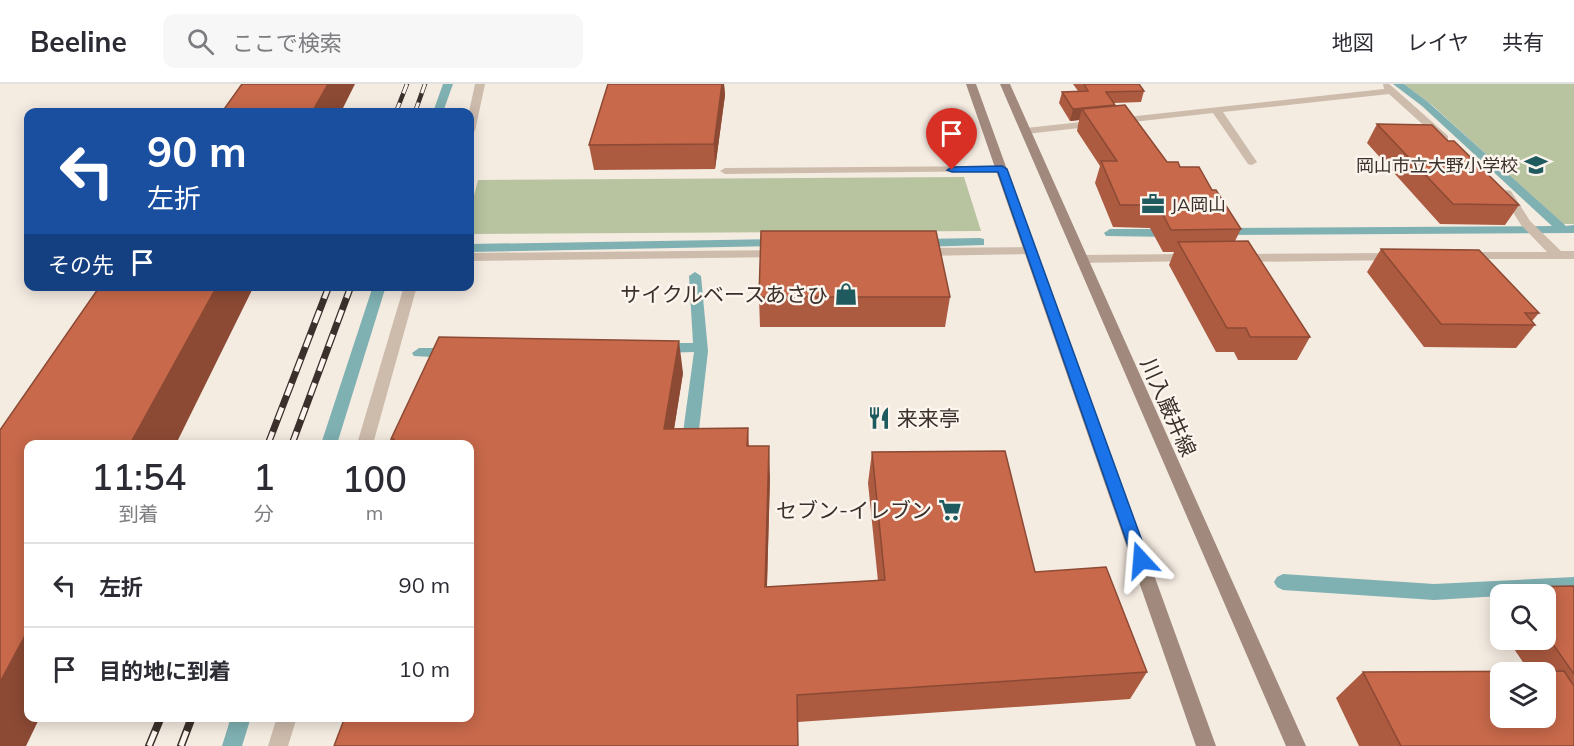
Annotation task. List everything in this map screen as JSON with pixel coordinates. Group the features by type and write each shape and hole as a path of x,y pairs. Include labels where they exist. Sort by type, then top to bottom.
{"main road":[{"path":"971,84 1206,746"},
{"name":"川入巌井線","path":"1005,84 1296,746"}],"street":[{"path":"474,112 480,84"},
{"path":"1026,131 1216,110 1388,87 1454,146"},
{"path":"1216,110 1252,162"},
{"path":"725,171 1002,169"},
{"path":"1498,186 1507,194 1525,224 1558,255"},
{"path":"908,252 1032,251"},
{"path":"474,257 789,254"},
{"path":"1452,256 1574,255"},
{"path":"1227,258 1405,256"},
{"path":"1081,259 1204,258"},
{"path":"367,440 410,291"},
{"path":"278,746 285,722"}],"green space":[{"name":"岡山市立大野小学校","path":"1404,84 1574,84 1574,224 1563,224 1432,105"},
{"path":"964,177 981,231 474,234 474,196 478,180"}],"building":[{"path":"242,84 328,84 314,108 225,108"},
{"path":"608,84 722,84 714,144 589,145"},
{"path":"1084,84 1139,84 1144,91 1106,92 1115,105 1073,109 1062,92 1088,91"},
{"path":"1125,105 1167,162 1178,162 1180,167 1199,167 1212,190 1216,190 1241,229 1171,230 1158,205 1120,205 1101,161 1117,161 1082,109"},
{"path":"1377,124 1432,125 1448,141 1454,141 1519,205 1453,204"},
{"path":"761,231 936,231 950,297 759,297"},
{"path":"1248,241 1310,337 1250,337 1246,328 1227,328 1178,242"},
{"path":"1381,249 1479,250 1539,313 1525,313 1535,325 1441,324"},
{"path":"97,291 214,291 132,440 24,440 24,637 0,682 0,430"},
{"path":"439,337 679,341 664,429 748,428 747,446 769,446 765,587 885,580 872,452 1005,451 1035,572 1106,567 1147,672 797,695 798,746 334,746 343,722 474,722 474,440 391,439"},
{"path":"1556,586 1574,586 1574,674 1556,649"},
{"path":"1490,671 1490,728 1556,728 1556,671 1564,671 1574,686 1574,746 1401,746 1363,672"}],"waterway":[{"path":"439,108 448,84"},
{"path":"1398,84 1425,104 1563,229"},
{"path":"1220,232 1574,229"},
{"path":"1110,233 1172,233"},
{"path":"920,243 980,242"},
{"path":"474,248 779,243"},
{"path":"689,447 701,351 695,276"},
{"path":"330,440 378,291"},
{"path":"661,348 700,347"},
{"path":"419,353 451,353"},
{"path":"1283,582 1434,592 1574,585"},
{"path":"232,746 239,722"}],"railway":[{"path":"398,108 407,84"},
{"path":"416,108 425,84"},
{"path":"270,440 327,291"},
{"path":"293,440 349,291"},
{"path":"149,746 159,722"},
{"path":"181,746 190,722"}],"place":[{"name":"岡山市立大野小学校","path":"1536,165"},
{"name":"JA岡山","path":"1153,204"},
{"name":"サイクルベースあさひ","path":"846,294"},
{"name":"来来亭","path":"879,418"},
{"name":"セブン-イレブン","path":"950,510"}],"route":[{"path":"952,170 1002,169 1141,560"}]}
